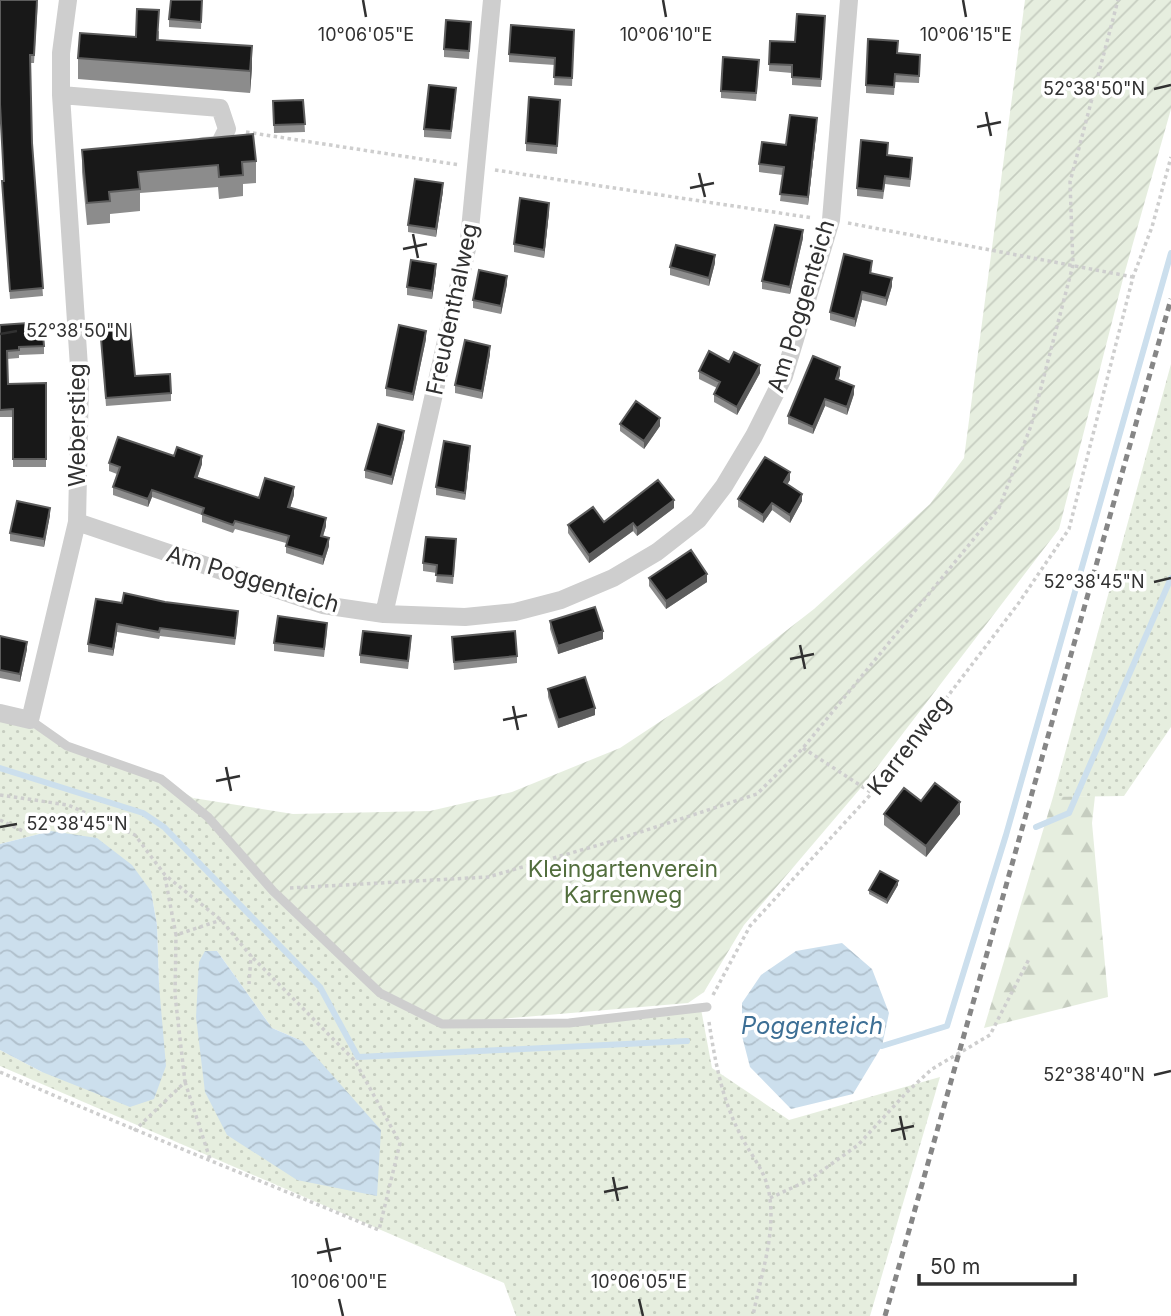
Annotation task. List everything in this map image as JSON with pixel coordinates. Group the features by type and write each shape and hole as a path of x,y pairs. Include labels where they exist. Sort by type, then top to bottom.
{"street":[{"name":"Weberstieg","path":"30,720 76,522 80,382 70,157 61,95 61,53 68,0"},
{"name":"Freudenthalweg","path":"384,614 469,240 492,0"},
{"name":"Am Poggenteich","path":"76,522 323,605 384,614 465,617 515,611 561,600 613,578 657,552 698,520 724,486 754,436 784,376 831,220 849,0"},
{"path":"61,95 220,108 226,129 219,145 180,148"},
{"path":"0,713 30,720"}],"lane":[{"path":"30,720 67,746 162,779 208,817 273,891 380,993 442,1024 569,1023 707,1007"}],"path":[{"path":"273,891 488,877 616,840 757,794 803,748 999,508 1031,426 1073,265 1070,182 1118,0"},
{"path":"226,129 831,220 1133,277"},
{"name":"Karrenweg","path":"707,1007 750,926 872,793 1018,604 1069,529 1133,277 1152,227 1171,157"},
{"path":"803,748 872,793"},
{"path":"0,796 68,806 135,835 165,875 221,920 251,956 355,1061 400,1143 379,1230 210,1159 134,1131 0,1072"},
{"path":"0,820 25,832"},
{"path":"165,875 176,935 175,995 185,1082 210,1159"},
{"path":"176,935 221,920"},
{"path":"249,984 251,956"},
{"path":"770,1198 809,1180 858,1145 906,1091 932,1069 990,1035 1028,960"},
{"path":"707,1007 716,1067 727,1101 741,1135 765,1174 770,1198 772,1223 753,1316"},
{"path":"134,1131 185,1082"}],"green space":[{"name":"Kleingartenverein Karrenweg","path":"1025,0 1171,0 1171,109 1124,275 1059,529 865,783 744,925 704,992 688,1003 442,1024 379,992 273,891 193,798 293,814 430,811 512,792 620,748 720,682 814,609 930,504 964,458"},
{"path":"1171,364 1171,727 1124,796 1053,797"},
{"path":"0,714 30,720 68,747 161,779 193,798 273,891 441,1023 570,1022 701,1009 712,1068 789,1120 940,1077 870,1316 516,1316 504,1283 0,1066 0,1050 42,1072 159,985 157,925 151,891 51,831 0,844","holes":["217,951 272,1028 302,1041 205,1091"]},
{"path":"1095,796 1092,823 1108,997 984,1028 1053,797"}],"water":[{"path":"51,831 97,838 132,865 151,891 157,925 166,1066 154,1099 130,1107 42,1072 0,1050 0,844"},
{"name":"Poggenteich","path":"842,943 872,969 889,1013 882,1046 853,1094 791,1109 750,1067 742,1036 742,1003 761,975 796,951"},
{"path":"205,951 217,951 272,1028 302,1041 381,1130 377,1196 297,1180 227,1135 205,1092 196,1017 199,962"}],"building":[{"path":"0,0 37,0 34,55 30,55 32,143 43,288 10,291 2,181"},
{"path":"171,0 202,0 201,22 169,19"},
{"path":"137,9 159,10 157,40 252,46 250,71 78,58 80,33 136,37"},
{"path":"797,14 825,16 821,79 792,77 792,65 769,64 770,41 795,42"},
{"path":"446,20 471,22 469,51 444,49"},
{"path":"511,25 574,30 572,78 554,77 555,58 509,54"},
{"path":"868,39 898,41 897,53 920,55 919,76 895,74 894,87 866,85"},
{"path":"723,57 759,60 756,93 721,91"},
{"path":"429,85 456,88 451,131 424,129"},
{"path":"529,97 560,100 557,146 526,143"},
{"path":"303,100 305,124 274,125 273,101"},
{"path":"790,115 817,118 808,197 780,194 784,167 759,164 762,142 786,145"},
{"path":"253,134 256,161 242,162 243,175 219,177 218,165 138,172 140,189 109,192 110,201 87,203 82,150"},
{"path":"861,140 888,143 887,155 912,158 910,179 885,176 883,191 857,188"},
{"path":"415,179 443,183 436,229 408,225"},
{"path":"520,198 549,203 544,250 514,244"},
{"path":"775,225 803,230 790,287 762,281"},
{"path":"676,245 715,255 709,278 670,267"},
{"path":"844,254 872,261 870,273 892,278 886,298 862,292 855,319 830,312"},
{"path":"411,260 436,264 432,291 407,287"},
{"path":"479,270 507,276 501,306 473,300"},
{"path":"42,322 44,346 19,347 19,350 7,351 8,384 46,383 46,459 13,459 13,409 0,410 0,325"},
{"path":"130,324 135,376 170,374 171,393 106,398 100,327"},
{"path":"399,325 426,331 413,394 386,388"},
{"path":"465,340 490,346 482,391 455,385"},
{"path":"709,351 729,362 734,352 760,365 737,407 714,394 720,382 699,371"},
{"path":"813,356 840,367 836,379 854,386 847,407 825,399 813,427 788,416"},
{"path":"636,401 660,418 644,441 620,424"},
{"path":"378,424 404,431 392,477 365,470"},
{"path":"118,437 174,456 177,447 202,456 195,477 259,498 265,478 294,487 288,507 326,518 321,536 329,538 323,557 286,546 289,536 235,521 233,525 202,514 204,508 152,490 148,499 113,487 120,467 109,463"},
{"path":"444,441 470,446 465,493 436,487"},
{"path":"765,457 790,472 784,482 802,494 790,515 772,503 763,515 738,499"},
{"path":"658,480 674,500 637,528 633,523 589,555 568,525 593,507 604,522"},
{"path":"17,501 50,508 44,539 10,533"},
{"path":"426,537 456,539 453,576 436,575 437,565 423,563"},
{"path":"691,550 707,574 666,601 649,578"},
{"path":"124,593 165,602 238,611 235,638 160,628 159,632 117,624 113,649 88,644 96,599 122,603"},
{"path":"595,607 603,631 558,646 550,621"},
{"path":"278,616 327,623 324,649 274,643"},
{"path":"363,631 411,636 408,661 360,655"},
{"path":"515,631 517,656 454,662 452,637"},
{"path":"0,636 27,642 20,674 0,670"},
{"path":"585,677 595,708 558,720 548,689"},
{"path":"935,783 960,802 926,846 884,814 904,788 921,801"},
{"path":"880,871 898,881 887,900 869,890"}],"waterway":[{"path":"882,1046 947,1026 1006,835 1171,253"},
{"path":"1036,827 1069,813 1171,578"},
{"path":"0,768 143,813 164,827 320,987 358,1057 687,1041"}],"railway":[{"path":"885,1316 1171,299"}]}
